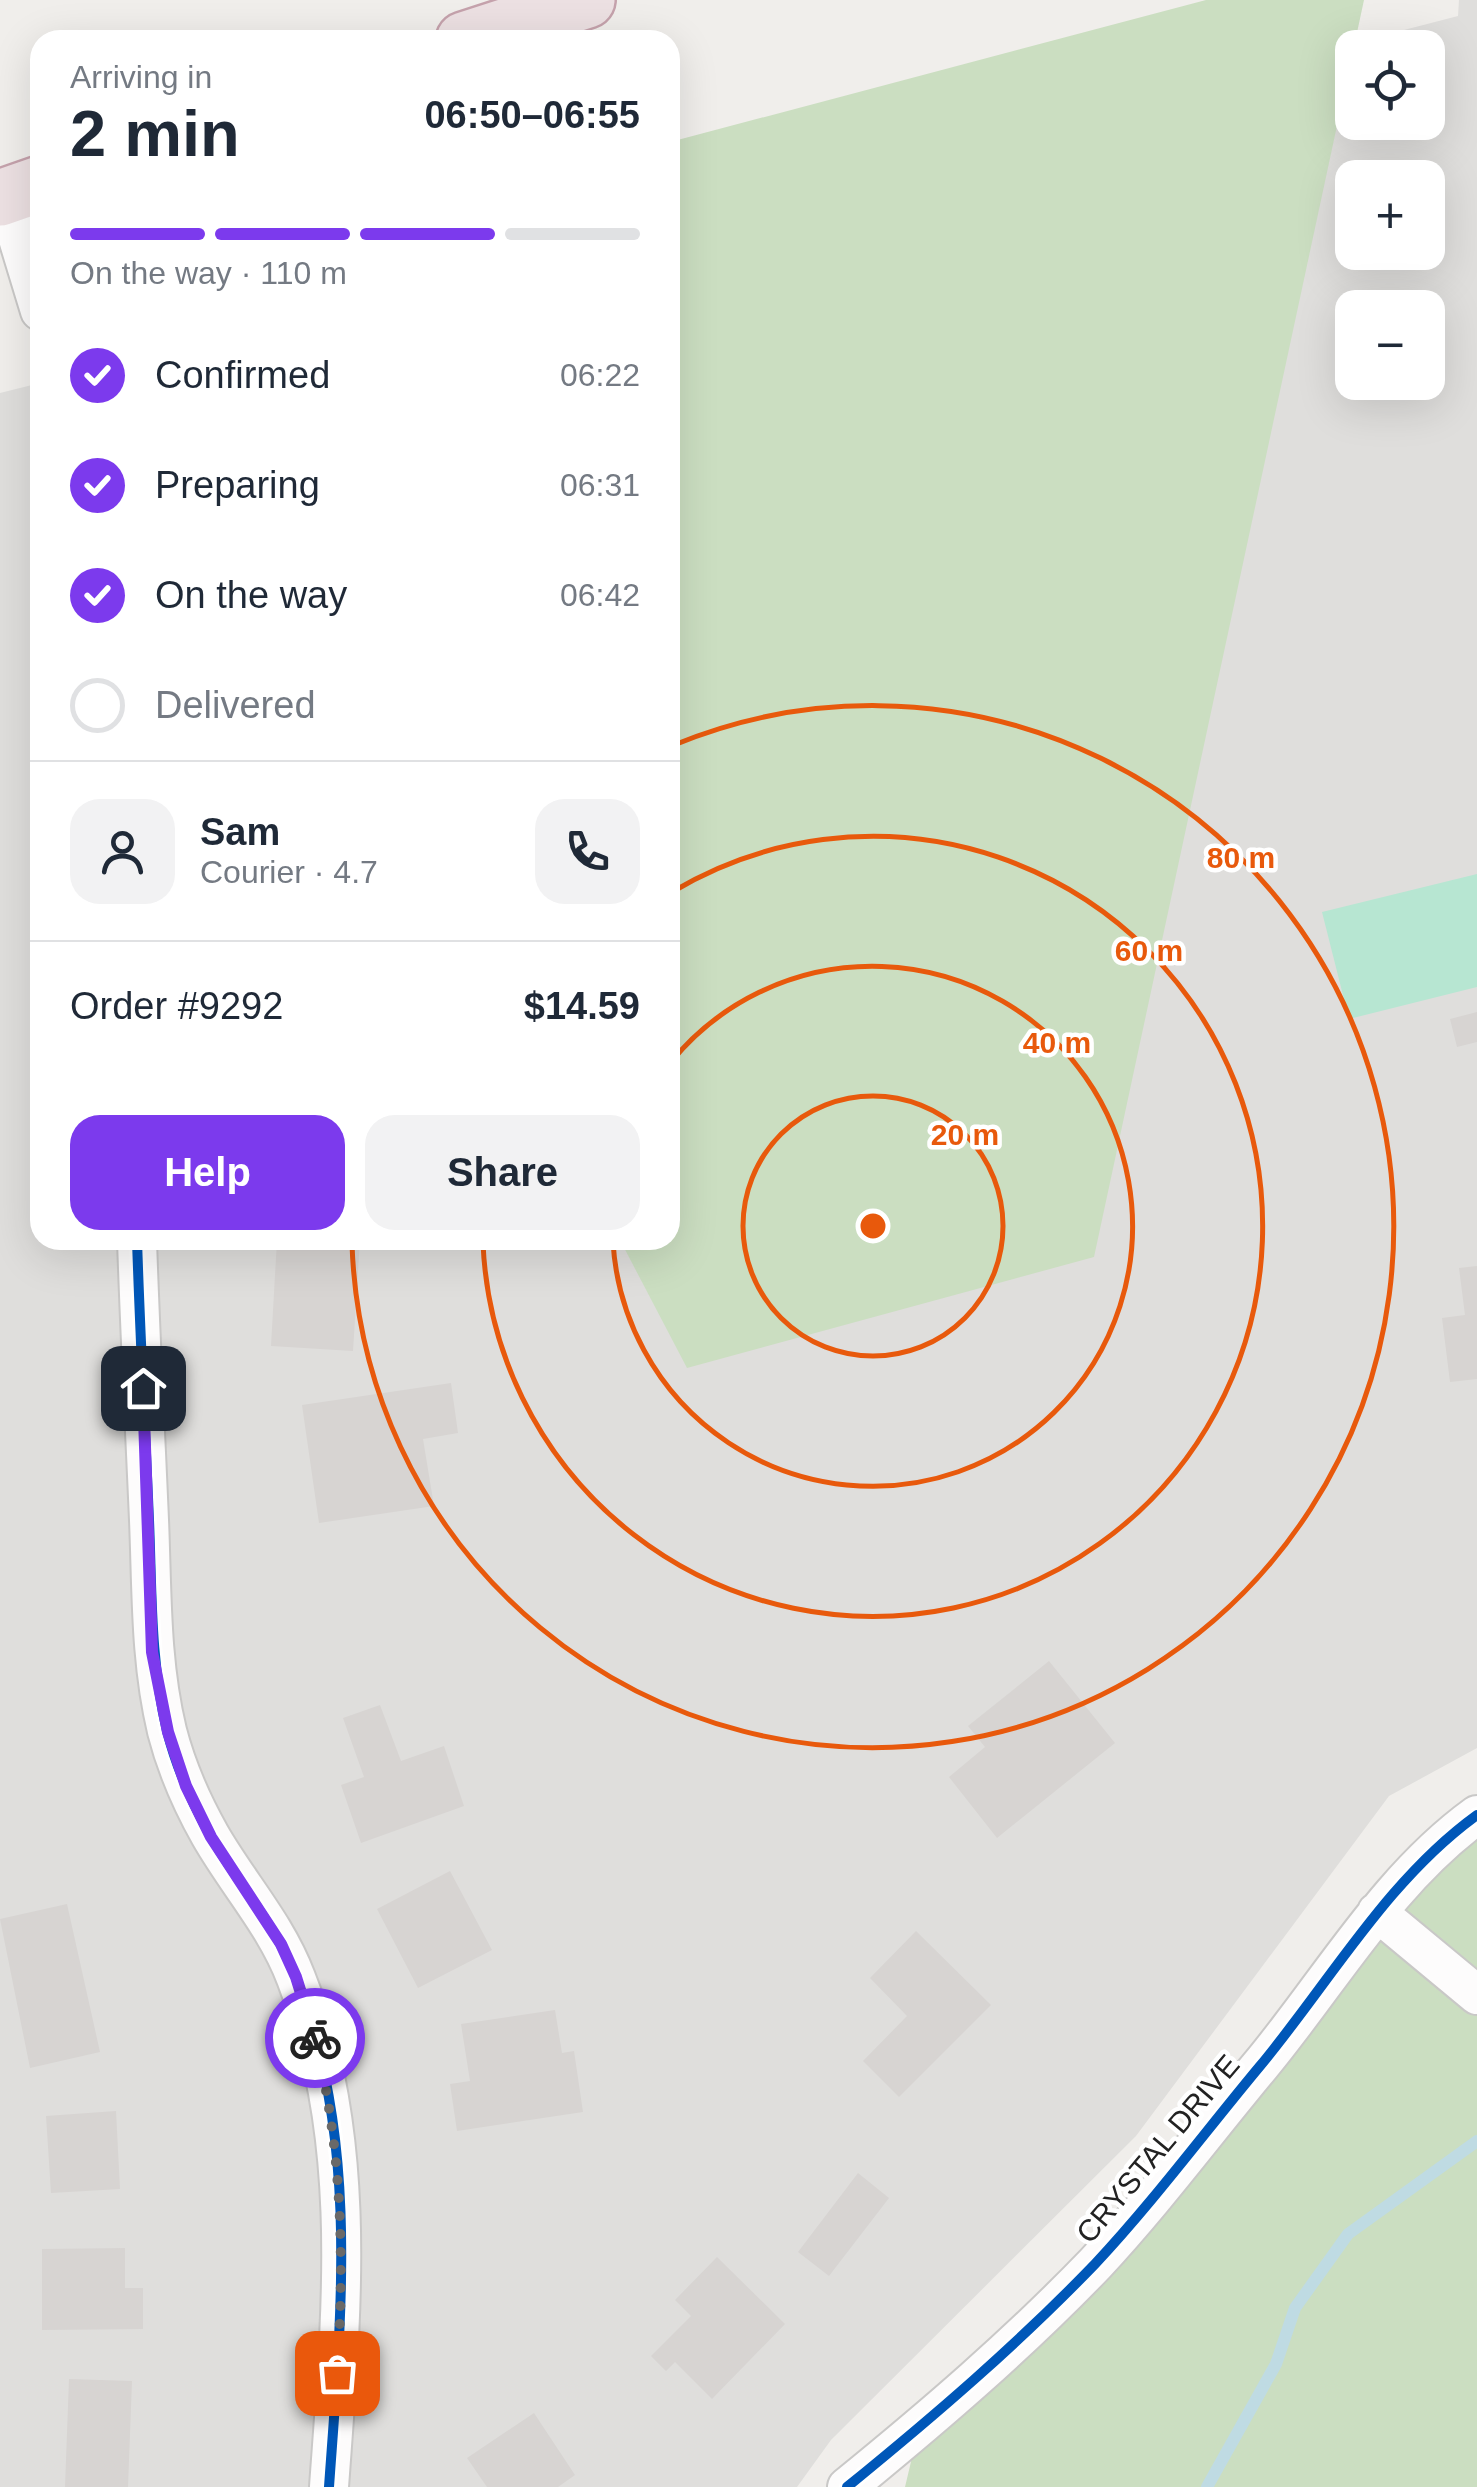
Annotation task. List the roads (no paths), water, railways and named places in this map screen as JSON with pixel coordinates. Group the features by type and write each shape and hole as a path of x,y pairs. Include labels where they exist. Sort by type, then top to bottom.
{"highway":[{"path":"495,30 587,0"}],"street":[{"path":"15,193 30,264"},
{"path":"137,1250 152,1652 168,1732 186,1786 211,1837 263,1913 296,1977 325,2081 336,2152 342,2296 329,2487"},
{"name":"CRYSTAL DRIVE","path":"847,2487 1010,2348 1097,2262 1308,2008 1377,1912 1422,1863 1477,1815"},
{"path":"1377,1912 1477,1995"}],"waterway":[{"path":"1207,2487 1276,2364 1295,2308 1348,2234 1477,2141"}]}
